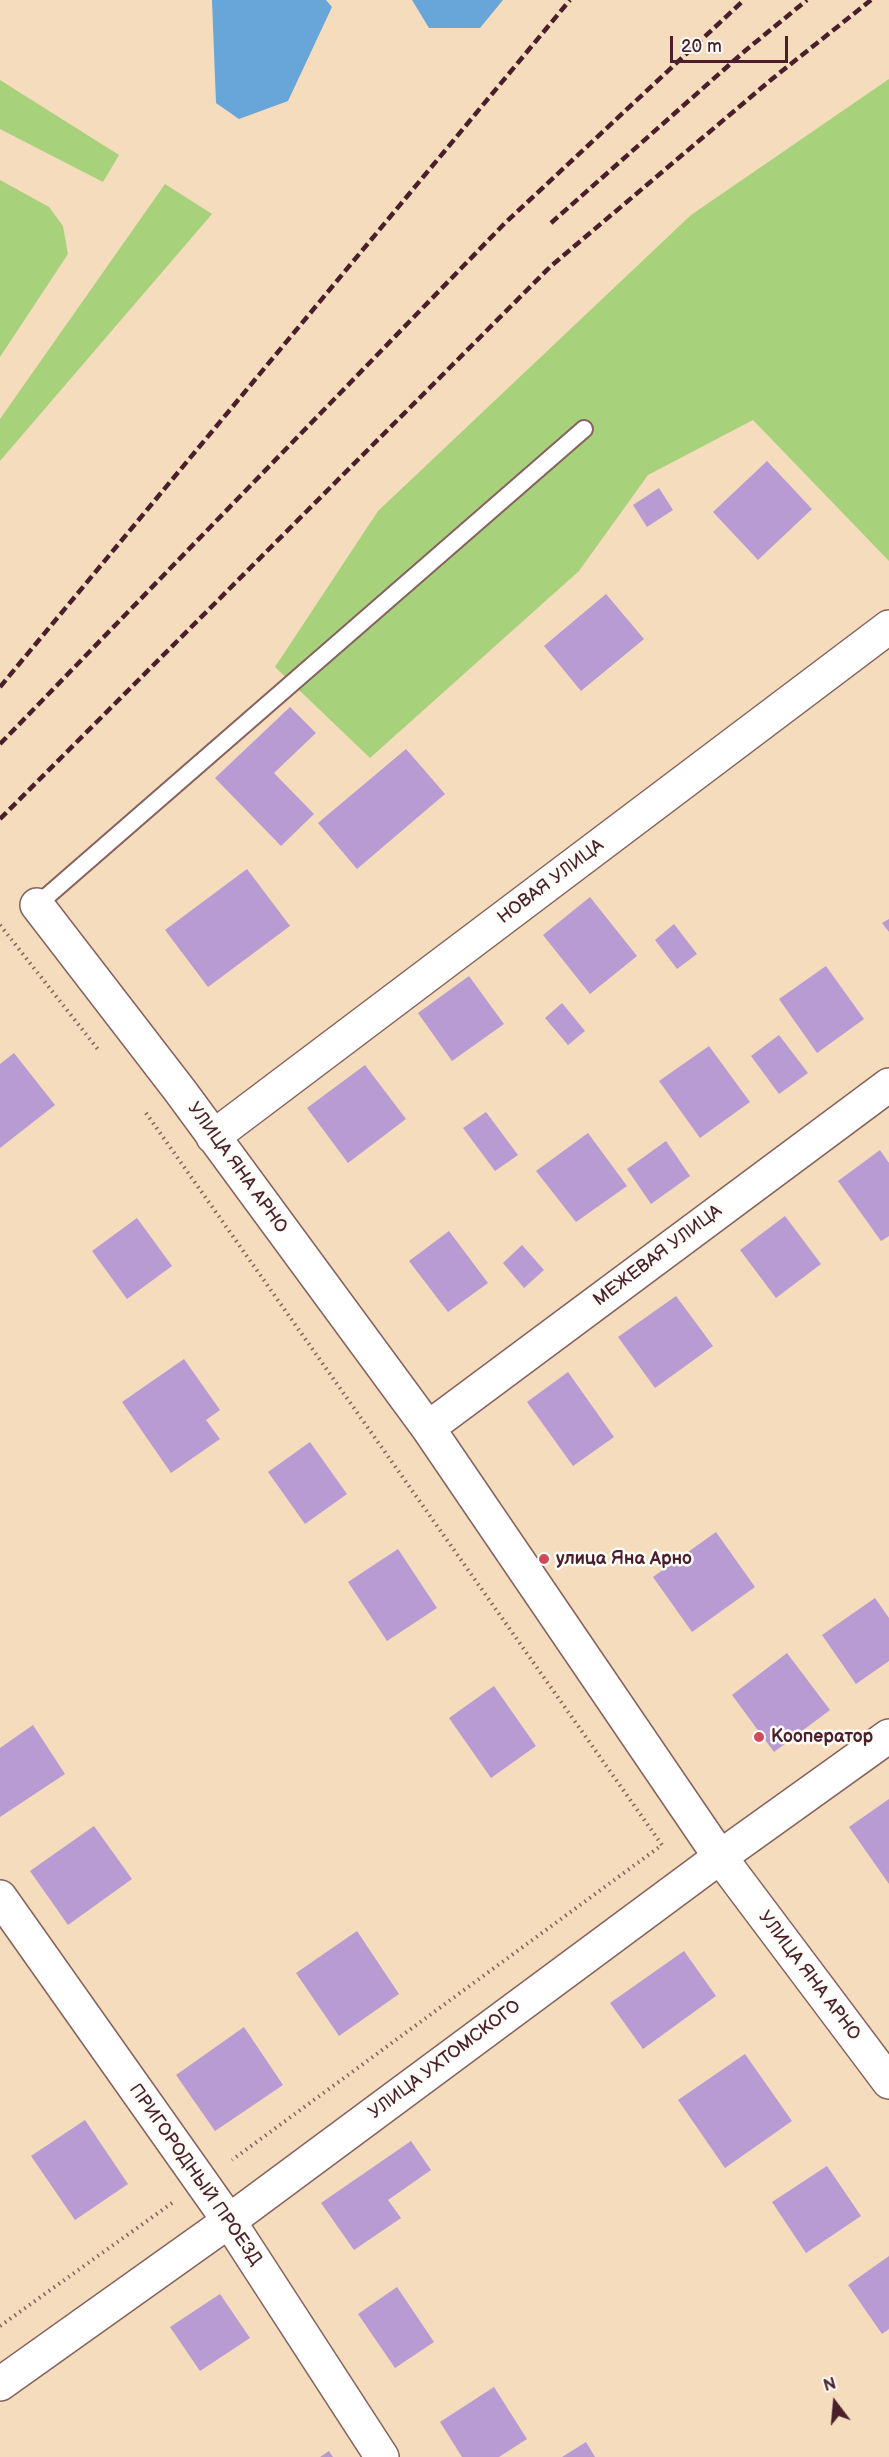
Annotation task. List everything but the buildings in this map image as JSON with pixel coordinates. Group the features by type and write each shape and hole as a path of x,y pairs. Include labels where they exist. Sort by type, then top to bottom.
{"street":[{"name":"НОВАЯ УЛИЦА","path":"213,1137 889,627"},
{"name":"УЛИЦА ЯНА АРНО","path":"37,905 213,1137 428,1428 720,1857 889,2082"},
{"name":"МЕЖЕВАЯ УЛИЦА","path":"428,1428 889,1085"},
{"name":"УЛИЦА УХТОМСКОГО","path":"0,2384 228,2221 720,1857 889,1736"},
{"name":"ПРИГОРОДНЫЙ ПРОЕЗД","path":"0,1897 228,2221 382,2457"}],"lane":[{"path":"37,905 584,429"}],"path":[{"path":"0,925 103,1057"},
{"path":"0,2326 662,1845 140,1104"}],"green space":[{"path":"889,79 889,561 753,420 648,475 579,571 370,758 275,667 378,511 691,215"},
{"path":"0,80 119,155 103,182 0,129"},
{"path":"0,180 49,207 63,226 68,254 0,357"},
{"path":"165,184 212,214 0,461 0,419"}],"water":[{"path":"212,0 326,0 332,7 288,101 239,119 216,103"},
{"path":"412,0 503,0 480,28 429,28"}],"railway":[{"path":"0,687 570,0"},
{"path":"0,744 505,223 744,0"},
{"path":"551,223 746,50 807,0"},
{"path":"0,819 551,266 772,79 871,0"}],"place":[{"name":"улица Яна Арно","path":"544,1559"},
{"name":"Кооператор","path":"759,1737"}]}
